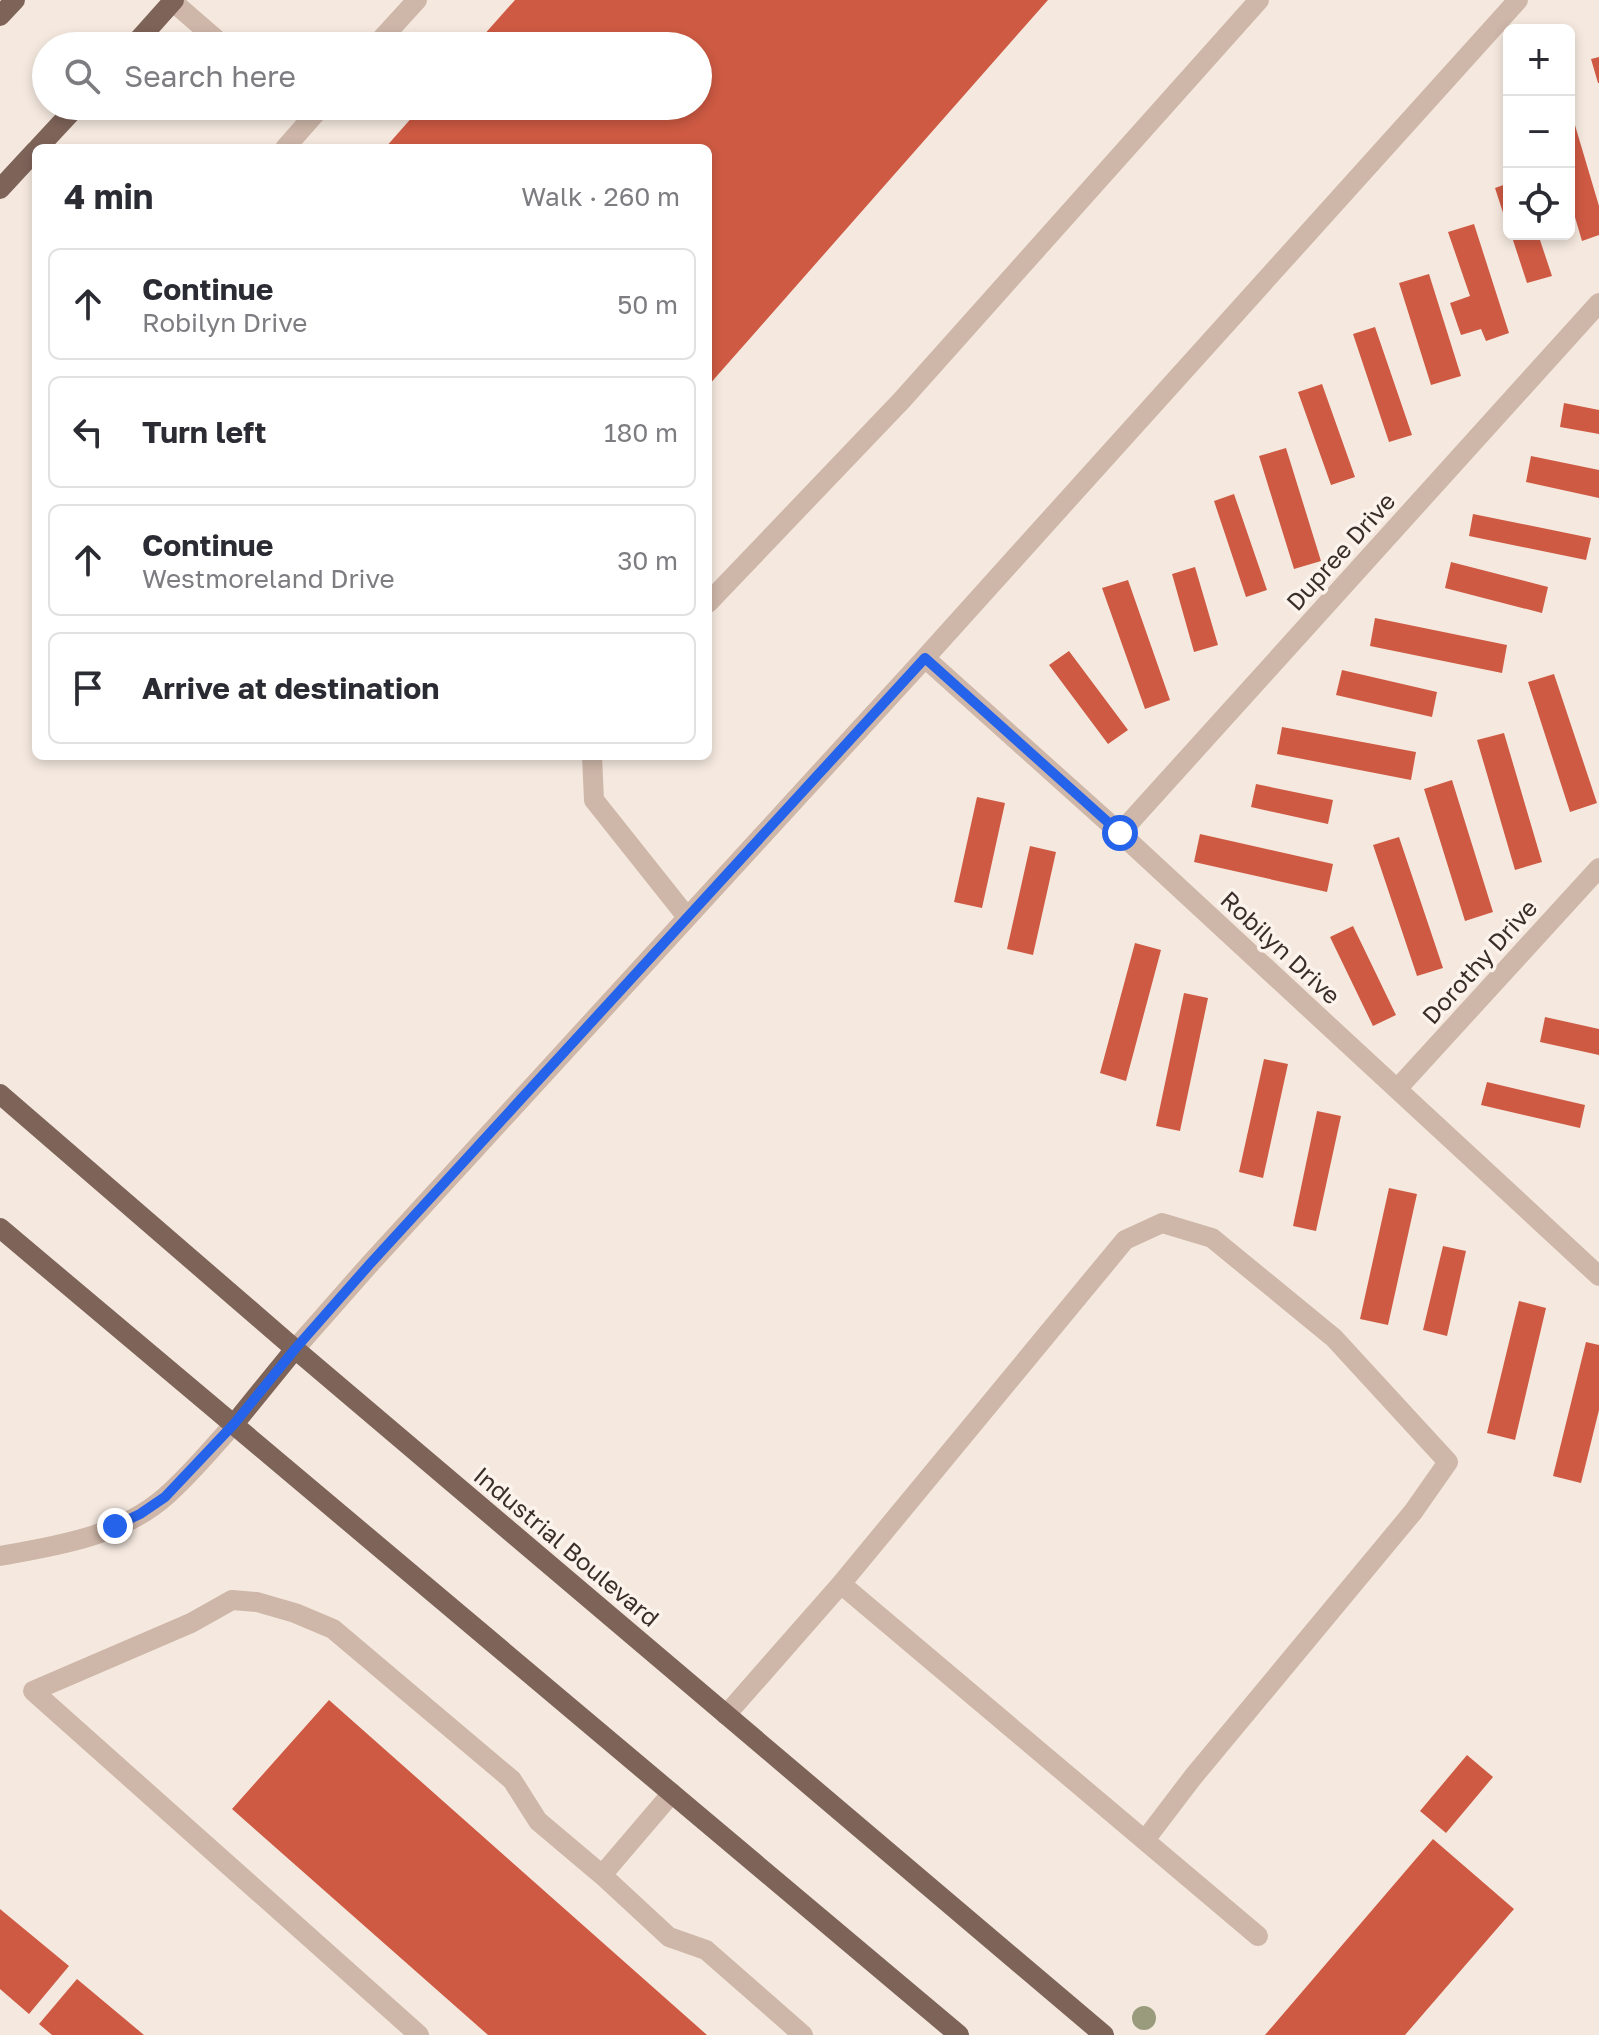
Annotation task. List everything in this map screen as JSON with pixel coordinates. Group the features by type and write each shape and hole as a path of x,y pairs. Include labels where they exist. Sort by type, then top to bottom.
{"main road":[{"path":"0,16 15,0"},
{"path":"145,32 172,0"},
{"path":"42,144 64,120"},
{"path":"0,189 32,154"},
{"name":"Industrial Boulevard","path":"0,1094 295,1349 1104,2035"},
{"path":"0,1228 959,2035"},
{"path":"234,1424 295,1349"}],"street":[{"path":"172,0 208,32"},
{"path":"388,32 417,0"},
{"path":"712,599 902,400 1259,0"},
{"path":"295,1349 925,658 1518,0"},
{"path":"288,144 303,120"},
{"name":"Dupree Drive","path":"1120,833 1599,303"},
{"name":"Robilyn Drive","path":"925,658 1120,833 1599,1276"},
{"path":"592,760 594,800 687,917"},
{"name":"Dorothy Drive","path":"1397,1089 1599,868"},
{"path":"726,1715 841,1584 1125,1240 1162,1223 1212,1238 1334,1338 1448,1462 1413,1512 1193,1777 1145,1840"},
{"path":"0,1556 59,1546 102,1532 140,1514 165,1497 234,1424"},
{"path":"841,1584 1258,1936"},
{"path":"419,2035 33,1691 191,1623 232,1600 257,1602 333,1629 512,1780 538,1821 669,1937 706,1950 803,2035"},
{"path":"602,1875 672,1793"}],"building":[{"path":"515,0 1048,0 712,381 712,144 389,144 410,120 712,120 712,32 486,32"},
{"path":"1599,57 1599,83 1598,83 1591,59"},
{"path":"1575,125 1599,206 1599,235 1582,241 1575,217"},
{"path":"1503,185 1503,213 1495,188"},
{"path":"1474,224 1509,333 1486,341 1481,329 1461,335 1450,303 1470,296 1448,232"},
{"path":"1513,240 1540,240 1552,276 1527,283"},
{"path":"1429,274 1461,376 1431,385 1399,283"},
{"path":"1375,327 1412,435 1389,442 1353,334"},
{"path":"1322,384 1355,477 1331,485 1298,392"},
{"path":"1564,403 1599,410 1599,434 1560,427"},
{"path":"1286,448 1321,561 1294,569 1259,456"},
{"path":"1531,456 1599,470 1599,498 1526,482"},
{"path":"1234,494 1267,590 1246,597 1214,501"},
{"path":"1473,514 1591,538 1586,560 1469,536"},
{"path":"1451,562 1548,587 1542,613 1445,588"},
{"path":"1195,567 1218,645 1194,652 1172,574"},
{"path":"1128,580 1170,700 1145,709 1102,588"},
{"path":"1375,618 1507,645 1502,673 1370,646"},
{"path":"1069,651 1128,730 1108,744 1049,665"},
{"path":"1342,670 1437,692 1432,717 1336,695"},
{"path":"1554,674 1597,803 1570,812 1528,682"},
{"path":"1282,727 1416,752 1411,780 1277,754"},
{"path":"1504,733 1542,862 1515,870 1477,740"},
{"path":"1452,780 1493,912 1465,921 1424,789"},
{"path":"1256,784 1333,800 1328,824 1251,807"},
{"path":"977,797 1005,803 982,908 954,902"},
{"path":"1200,834 1333,864 1327,892 1194,862"},
{"path":"1399,837 1443,968 1417,976 1373,845"},
{"path":"1030,846 1056,852 1033,955 1007,949"},
{"path":"1353,926 1396,1015 1373,1026 1330,937"},
{"path":"1135,943 1161,950 1126,1081 1100,1073"},
{"path":"1184,993 1208,998 1180,1131 1156,1126"},
{"path":"1545,1017 1599,1029 1599,1055 1540,1042"},
{"path":"1264,1059 1288,1064 1263,1178 1239,1172"},
{"path":"1487,1082 1585,1105 1580,1128 1481,1105"},
{"path":"1317,1111 1341,1116 1316,1231 1293,1226"},
{"path":"1389,1188 1417,1194 1388,1325 1360,1319"},
{"path":"1443,1246 1466,1251 1447,1336 1423,1330"},
{"path":"1519,1301 1546,1308 1515,1440 1487,1433"},
{"path":"1586,1342 1599,1345 1599,1410 1581,1483 1553,1476"},
{"path":"329,1700 707,2035 488,2035 232,1809"},
{"path":"1467,1755 1493,1777 1446,1833 1420,1811"},
{"path":"1433,1839 1514,1909 1405,2035 1265,2035"},
{"path":"0,1909 69,1966 29,2014 0,1989"},
{"path":"77,1979 144,2035 52,2035 39,2024"}],"route":[{"path":"115,1526 165,1497 234,1424 369,1265 925,658 1120,833"}]}
